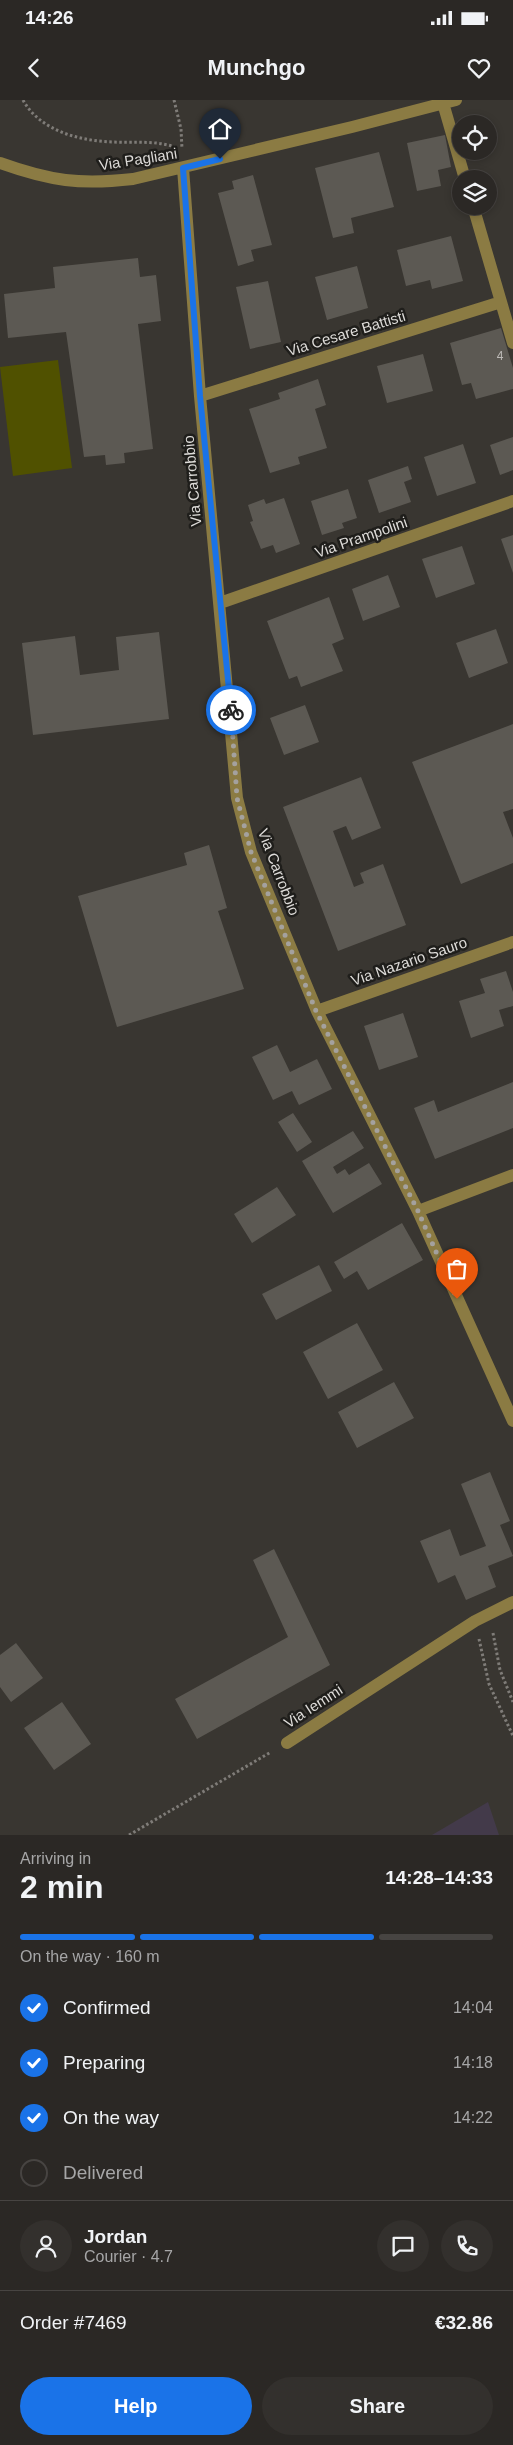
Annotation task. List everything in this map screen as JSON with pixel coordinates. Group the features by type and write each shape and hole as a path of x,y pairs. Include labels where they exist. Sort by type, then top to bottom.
{"street":[{"name":"Via Pagliani","path":"0,163 66,181 99,182 150,176 456,100"},
{"path":"443,103 463,170"},
{"name":"Via Carrobbio","path":"183,168 200,396 237,798 251,852 316,1011 418,1211 513,1421"},
{"path":"477,215 513,343"},
{"name":"Via Cesare Battisti","path":"200,396 501,302"},
{"name":"Via Prampolini","path":"220,603 513,501"},
{"name":"Via Nazario Sauro","path":"316,1011 513,942"},
{"path":"418,1211 513,1175"},
{"name":"Via Iemmi","path":"287,1743 475,1621 513,1602"}],"path":[{"path":"23,100 28,110 42,123 84,139 163,144 182,152 181,130 174,100"},
{"path":"489,1613 500,1670 513,1702"},
{"path":"475,1621 489,1684 513,1736"},
{"name":"Via Iemmi","path":"129,1835 287,1743"}],"shaded area":[{"path":"58,360 72,468 13,476 0,367"},
{"path":"488,1802 499,1835 432,1835"}],"building":[{"path":"445,135 451,167 438,170 441,186 417,191 407,143"},
{"path":"379,152 394,207 351,218 354,233 333,238 315,168"},
{"path":"253,175 272,245 251,250 254,261 238,266 218,193 234,189 232,181"},
{"path":"451,236 463,281 432,289 430,280 406,286 397,250"},
{"path":"138,258 140,277 156,275 161,321 138,324 153,449 124,453 125,463 106,465 105,455 84,457 66,332 8,338 4,294 55,288 53,267"},
{"path":"357,266 368,308 327,320 315,277"},
{"path":"268,281 281,342 250,349 236,287"},
{"path":"501,328 513,368 513,389 476,399 471,383 462,385 450,343"},
{"path":"423,354 433,391 387,403 377,366"},
{"path":"318,379 326,405 315,409 327,448 298,457 300,464 270,473 249,409 280,399 278,393"},
{"path":"513,437 513,470 500,475 490,445"},
{"path":"463,444 476,483 437,496 424,457"},
{"path":"408,466 412,479 404,482 411,502 379,513 368,480"},
{"path":"348,489 357,518 342,523 344,528 322,535 311,501"},
{"path":"284,498 300,544 276,553 273,545 261,549 250,522 253,521 248,505 264,499 266,504"},
{"path":"513,535 513,573 501,539"},
{"path":"462,546 475,584 436,598 422,559"},
{"path":"388,575 400,607 363,621 352,589"},
{"path":"329,597 344,639 332,644 343,671 301,687 297,676 289,679 267,621"},
{"path":"496,629 508,663 469,678 456,643"},
{"path":"159,632 169,719 33,735 22,643 75,636 80,675 119,670 116,637"},
{"path":"305,705 319,742 284,755 270,718"},
{"path":"513,724 513,809 503,812 513,838 513,863 461,884 412,762"},
{"path":"361,777 381,828 352,840 346,826 333,831 354,887 364,883 360,873 383,864 406,925 338,951 283,807"},
{"path":"209,845 227,908 218,911 244,989 117,1027 78,896 187,865 184,853"},
{"path":"506,971 513,992 513,1006 499,1010 504,1026 471,1038 459,1001 485,993 480,979"},
{"path":"403,1013 418,1057 379,1070 364,1026"},
{"path":"277,1045 290,1072 317,1059 332,1089 299,1105 292,1091 273,1100 252,1057"},
{"path":"513,1082 513,1128 435,1159 414,1108 434,1100 438,1112"},
{"path":"293,1113 312,1142 297,1152 278,1122"},
{"path":"353,1131 364,1148 333,1167 337,1174 345,1169 349,1175 369,1163 382,1184 333,1213 302,1161"},
{"path":"277,1187 296,1215 252,1243 234,1214"},
{"path":"402,1223 423,1260 368,1290 357,1271 344,1279 334,1262"},
{"path":"319,1265 332,1291 276,1320 262,1294"},
{"path":"357,1323 383,1370 328,1399 303,1352"},
{"path":"394,1382 414,1418 357,1448 338,1412"},
{"path":"490,1472 510,1521 500,1525 513,1556 488,1566 496,1587 466,1600 455,1575 438,1583 420,1541 450,1529 460,1556 486,1546 461,1484"},
{"path":"274,1549 330,1665 197,1739 175,1699 288,1637 253,1560"},
{"path":"16,1643 43,1678 11,1702 0,1687 0,1655"},
{"path":"62,1702 91,1744 54,1770 24,1728"}],"way so far":[{"path":"231,710 237,798 251,852 316,1011 418,1211 457,1299"}],"route":[{"path":"220,159 183,168 200,396 231,710"}]}
